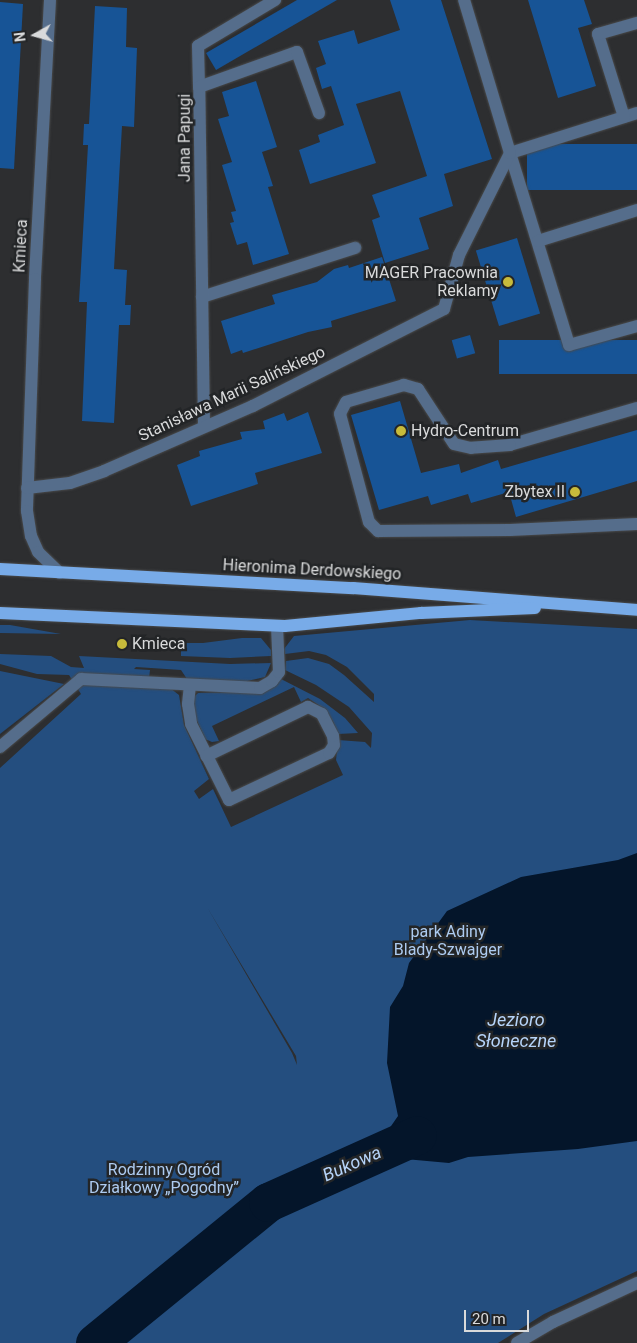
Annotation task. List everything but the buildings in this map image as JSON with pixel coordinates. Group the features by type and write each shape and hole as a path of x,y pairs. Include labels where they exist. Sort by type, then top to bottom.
{"main road":[{"name":"Hieronima Derdowskiego","path":"2,569 353,588 637,610"},
{"name":"Hieronima Derdowskiego","path":"0,613 277,626 306,625 450,611 571,607 622,609"}],"street":[{"name":"Kmieca","path":"50,0 27,488 28,519 33,541 43,558 60,573"},
{"path":"199,88 198,46 275,0"},
{"path":"464,0 569,346 637,326"},
{"path":"624,117 598,34 637,23"},
{"name":"Jana Papugi","path":"204,426 199,88 297,52 319,113"},
{"path":"510,153 637,113"},
{"name":"Stanisława Marii Salińskiego","path":"27,488 55,486 86,478 253,406 444,309 459,255 510,153"},
{"path":"538,241 637,210"},
{"path":"202,297 355,248"},
{"path":"637,408 510,445 471,448 454,444 418,389 404,384 346,402 340,414 369,522 378,531 510,530 637,524"},
{"path":"0,747 81,679 260,688 272,681 279,672 277,626"},
{"path":"190,685 188,704 191,724 206,756 229,800 329,753 334,745 333,736 322,714 316,709 308,707 206,756"},
{"path":"517,1343 553,1322 637,1283"}],"green space":[{"path":"470,620 637,629 637,1271 544,1314 498,1343 0,1343 0,768 81,694 69,675 37,674 0,664 0,654 51,656 71,667 84,668 79,656 230,664 271,663 265,677 243,682 187,679 181,670 136,667 134,669 150,670 148,687 170,688 179,695 184,725 209,779 194,791 199,799 213,789 231,827 343,775 336,760 338,740 365,742 371,748 372,733 349,707 316,685 285,670 286,661 308,658 329,664 374,702 374,694 347,667 326,655 309,651 285,654 284,649 294,636","holes":["207,907 296,1056 297,1065 292,1053"]},
{"path":"0,625 10,625 61,634 0,633"},
{"path":"242,638 261,638 271,650 271,656 230,658 181,656 181,643 203,643"},
{"path":"0,671 64,684 0,734"},
{"path":"281,679 320,699 345,718 358,733 338,734 326,710 308,698 301,702 294,687 212,726 219,741 212,742 205,739 194,714 194,697 198,693 267,691"}],"water":[{"name":"Jezioro Słoneczne","path":"637,853 637,1141 578,1149 468,1157 449,1163 405,1159 394,1153 370,1159 367,1149 380,1142 398,1116 387,1063 390,1007 403,986 409,963 447,911 521,877 618,860"}],"waterway":[{"name":"Bukowa","path":"95,1343 268,1202 417,1135"}],"place":[{"name":"MAGER Pracownia Reklamy","path":"508,282"},
{"name":"Hydro-Centrum","path":"401,431"},
{"name":"Zbytex II","path":"575,492"},
{"name":"Kmieca","path":"122,644"}],"park label":[{"name":"park Adiny Blady-Szwajger","path":"448,941"},
{"name":"Rodzinny Ogród Działkowy „Pogodny”","path":"164,1179"}]}
